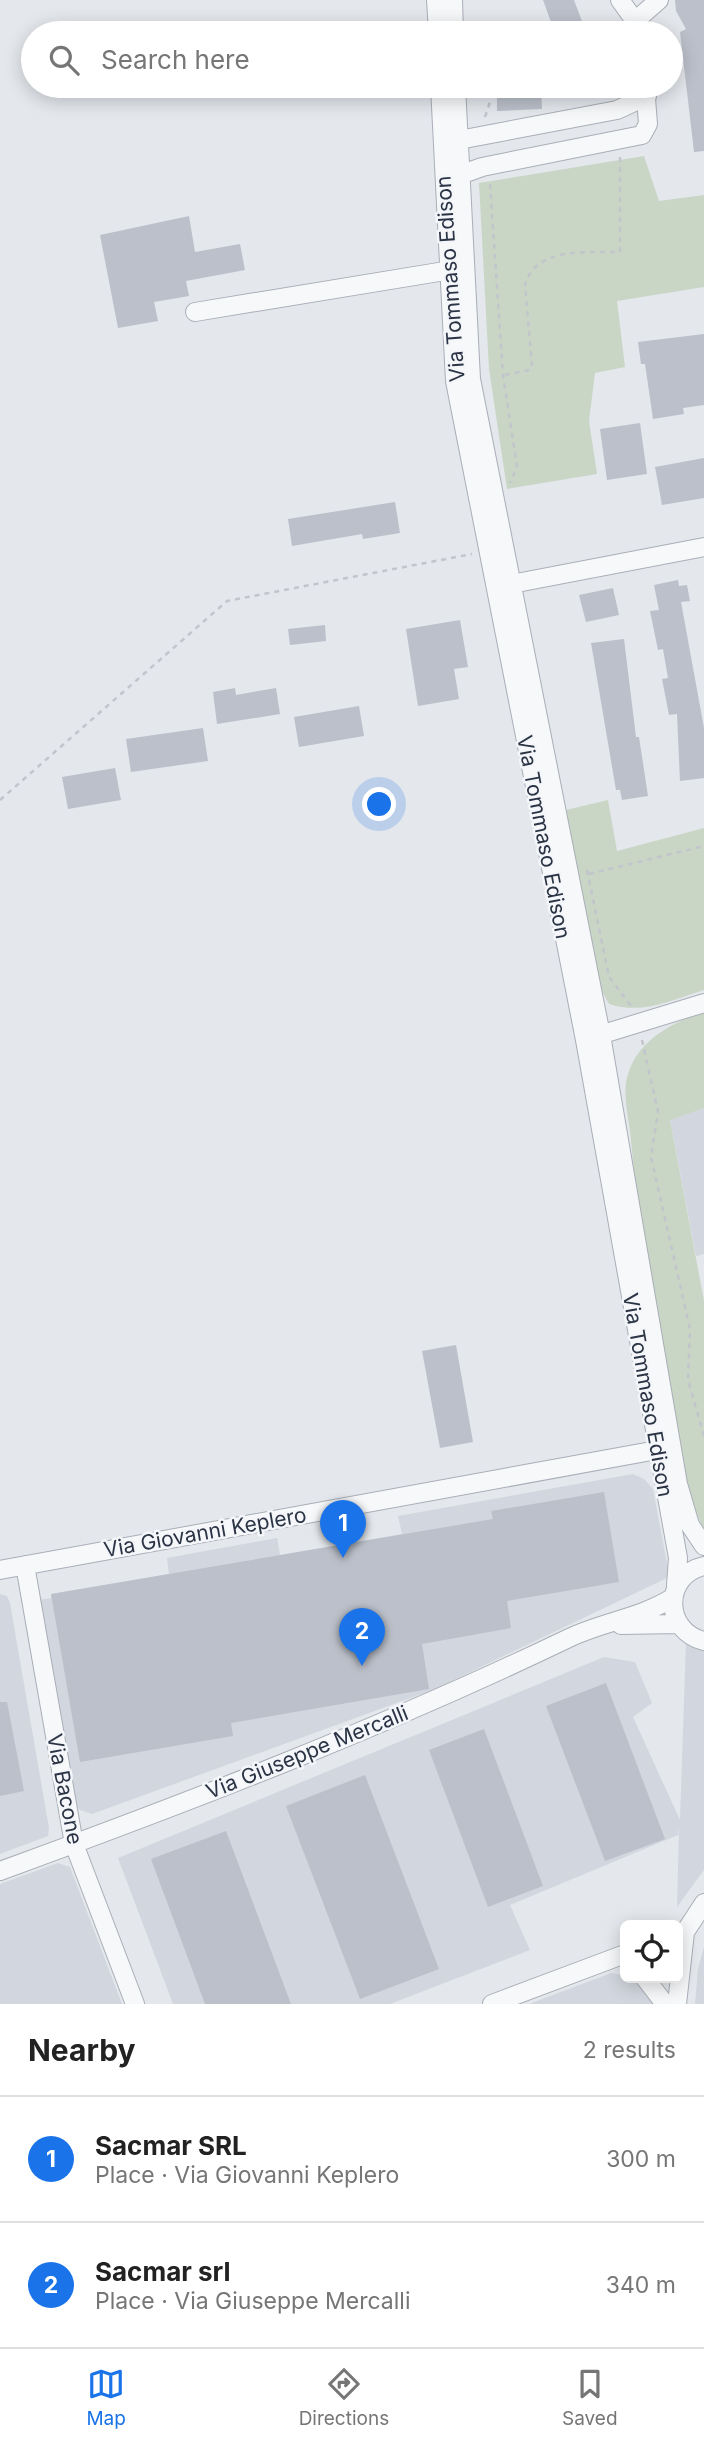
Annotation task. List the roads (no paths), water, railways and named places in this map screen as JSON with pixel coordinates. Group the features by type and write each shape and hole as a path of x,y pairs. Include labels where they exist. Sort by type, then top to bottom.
{"street":[{"path":"436,0 437,21"},
{"path":"453,0 454,21"},
{"path":"620,0 633,21"},
{"path":"642,21 659,0"},
{"name":"Via Tommaso Edison","path":"441,98 457,269 503,586 678,1484 690,1525 704,1546"},
{"name":"Via Tommaso Edison","path":"456,98 460,175 455,381 487,552 503,586"},
{"path":"458,140 617,110 635,98"},
{"path":"460,175 482,167 642,135 648,124 646,98"},
{"path":"503,131 496,144 498,154 506,162"},
{"path":"195,312 457,269"},
{"path":"503,586 704,547"},
{"path":"593,1037 704,1003"},
{"name":"Via Tommaso Edison","path":"593,1037 657,1450 678,1558 674,1592 678,1624"},
{"name":"Via Giovanni Keplero","path":"0,1570 657,1450"},
{"name":"Via Bacone","path":"25,1565 74,1844 135,2004"},
{"name":"Via Giuseppe Mercalli","path":"611,1625 674,1592 690,1570 704,1566"},
{"path":"678,1624 686,1633 704,1641"},
{"name":"Via Giuseppe Mercalli","path":"0,1871 451,1694 578,1633 611,1625 678,1624"},
{"path":"683,1933 704,1903"},
{"path":"492,2004 620,1956"},
{"path":"575,1972 620,1967"},
{"path":"649,1983 665,2004"},
{"path":"677,2004 678,1983"}],"place":[{"name":"Sacmar SRL","path":"343,1558"},
{"name":"Sacmar srl","path":"362,1666"}]}
